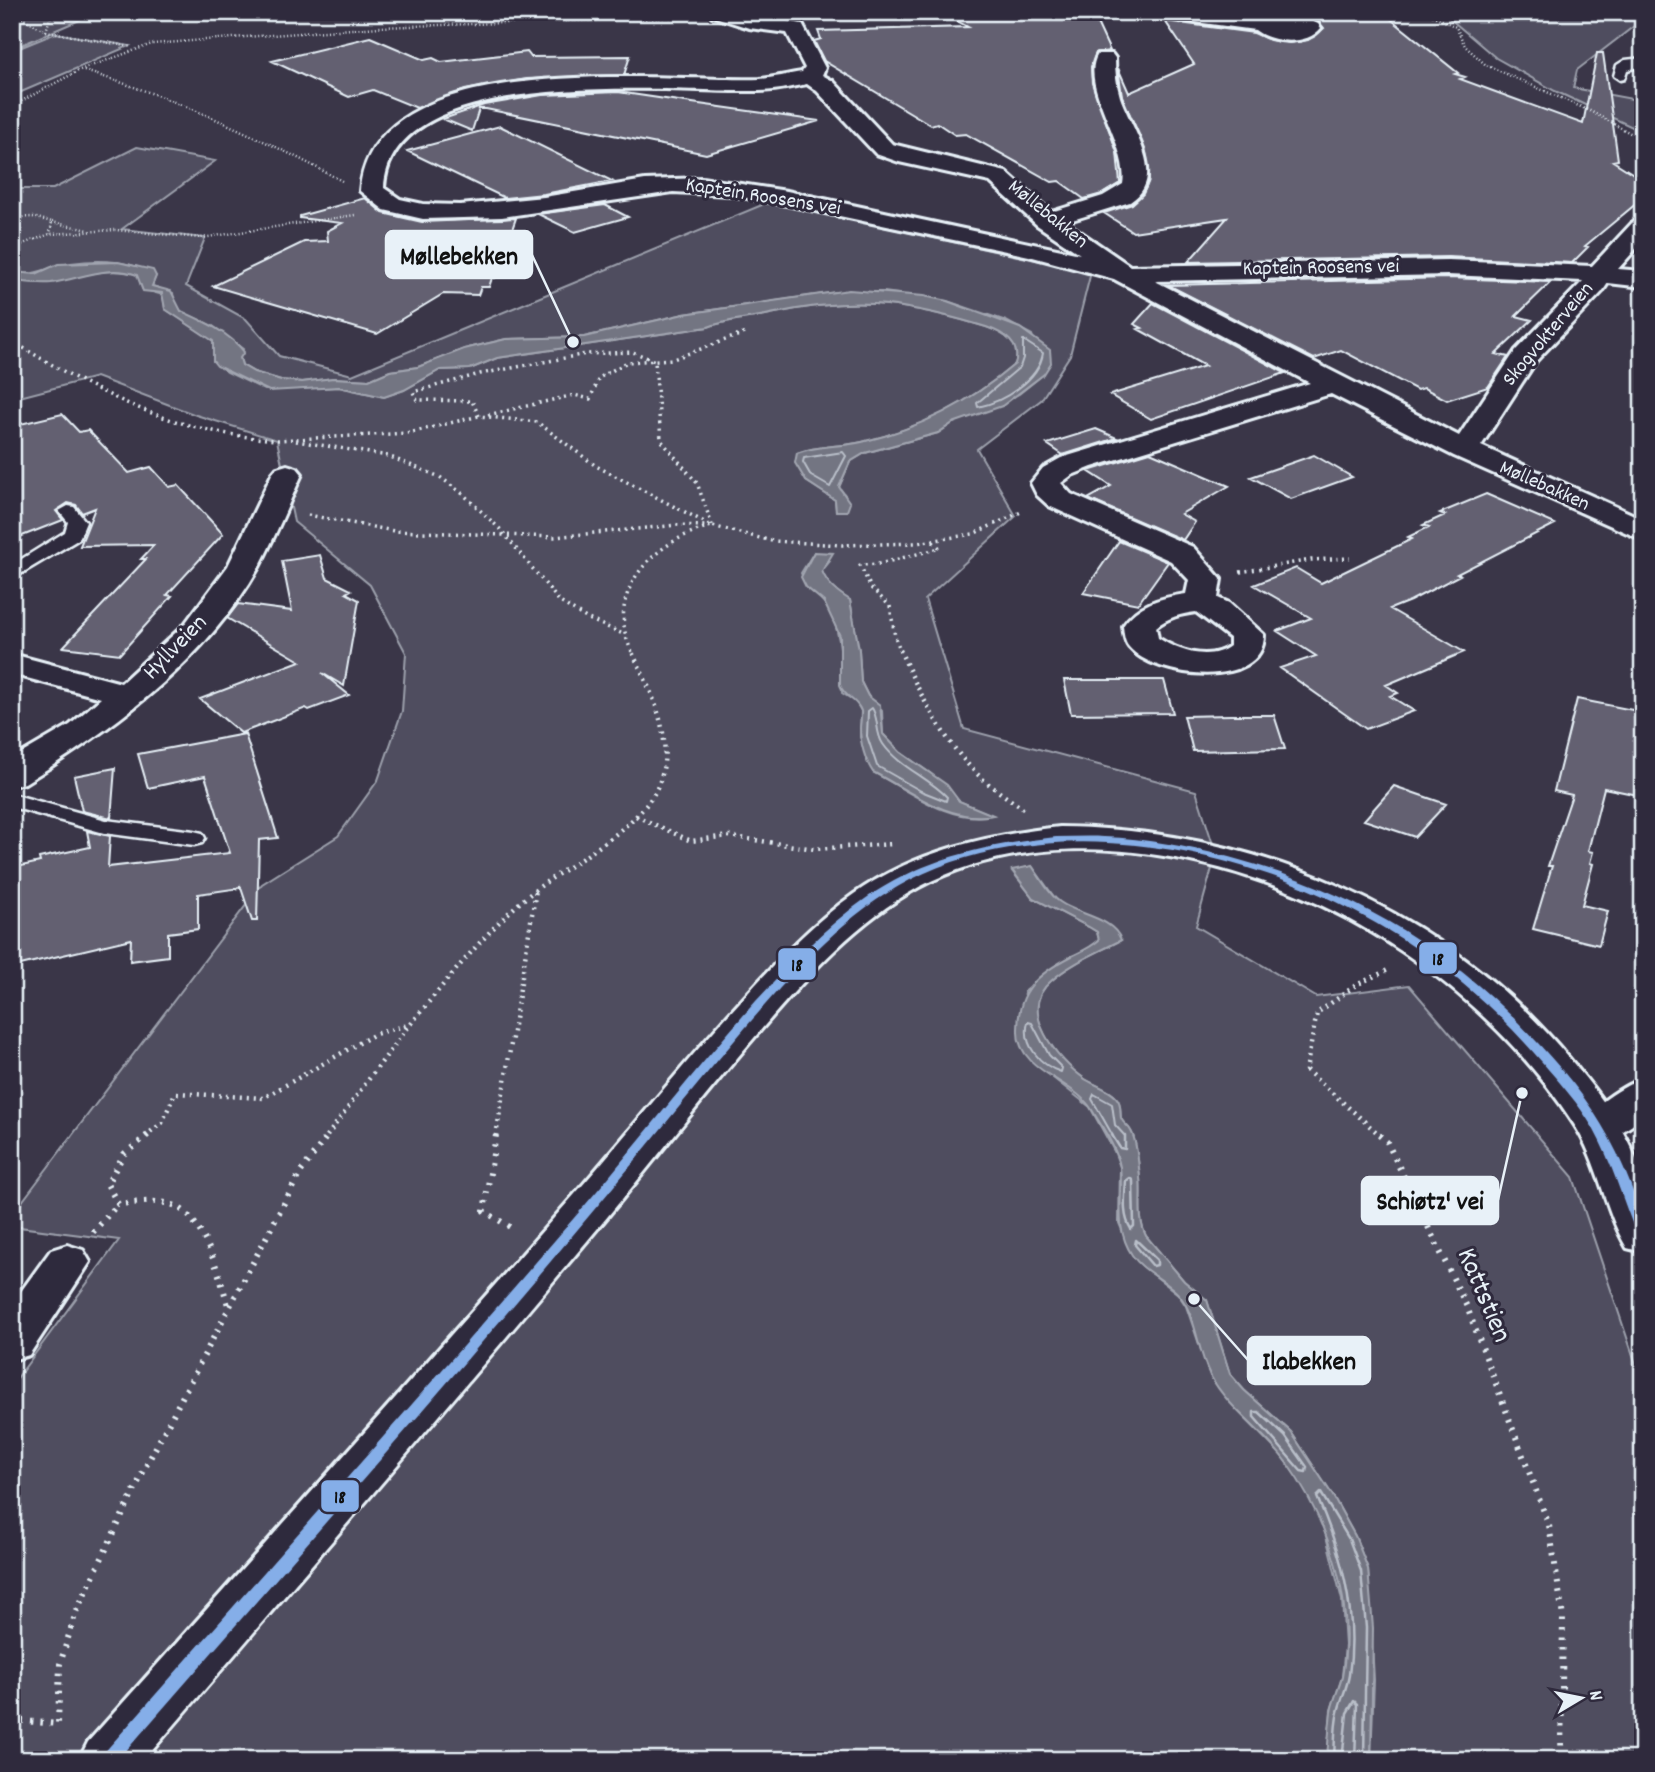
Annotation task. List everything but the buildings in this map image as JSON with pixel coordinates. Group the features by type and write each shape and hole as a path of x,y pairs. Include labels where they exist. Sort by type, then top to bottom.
{"street":[{"path":"722,13 762,24 795,28 813,12"},
{"path":"1166,12 1263,25"},
{"path":"795,28 814,68 810,76"},
{"path":"1046,220 1118,198 1131,191 1138,177 1136,161 1110,100 1104,74 1105,58"},
{"name":"Møllebakken","path":"810,76 825,86 884,149 907,157 998,177 1046,220 1114,265 1123,274 1464,450 1643,531"},
{"name":"Kaptein Roosens vei","path":"810,76 763,85 554,84 484,94 440,107 406,126 386,149 373,176 372,191 390,205 421,212 452,214 498,210 645,187 703,184 994,242 1097,265 1123,274 1383,267 1599,274 1643,279"},
{"name":"Skogvokterveien","path":"1464,450 1525,356 1592,286 1599,274 1643,226"},
{"path":"1203,590 1182,554 1060,500 1048,489 1046,483 1055,471 1082,461 1334,384"},
{"name":"Hyllveien","path":"12,775 82,732 128,695 196,632 243,567 287,474"},
{"path":"12,664 128,695"},
{"path":"123,1743 790,971 837,927 884,892 939,864 1000,847 1089,836 1150,841 1216,854 1267,869 1330,894 1428,950 1502,1011 1557,1071 1599,1126 1643,1236"},
{"path":"1599,1126 1634,1103 1643,1093"},
{"path":"12,1342 67,1262"}],"lane":[{"path":"1620,76 1621,68 1629,63 1643,62"},
{"path":"12,573 73,535 77,522 68,511"},
{"path":"12,800 104,826 194,838"}],"path":[{"path":"46,31 52,12"},
{"path":"1426,12 1456,27 1465,46 1486,65 1590,111 1643,140"},
{"path":"12,13 46,31 132,47 339,30 627,21 722,13"},
{"path":"12,106 30,93 132,47"},
{"path":"83,71 115,80 260,137 341,181"},
{"path":"12,248 50,234 115,230 201,238 363,214"},
{"path":"12,218 33,217 94,232"},
{"path":"50,234 52,222"},
{"path":"277,440 409,433 574,395 590,399 599,378 627,362 673,359 745,333"},
{"path":"12,341 82,384 131,408 225,436 349,446 401,459 441,478 481,511 531,565 554,597 587,618 623,634"},
{"path":"479,416 472,401 417,400 412,392 480,374 586,354 633,352 656,361"},
{"path":"656,361 662,440 697,483 712,526"},
{"path":"479,416 537,422 596,466 712,526"},
{"path":"269,509 394,531 554,537 678,525 712,526 772,541 842,545 932,541 973,534 1026,510 1048,489"},
{"path":"12,1720 58,1724 60,1664 76,1612 147,1464 300,1173 409,1024 491,929 536,889 636,816 657,789 665,763 663,732 651,691 623,634 622,612 629,585 656,555 687,532 712,526"},
{"path":"932,541 940,548 879,564 860,565 871,588 890,606 895,637 916,687 947,736 981,778 1032,815 1046,840"},
{"path":"1203,590 1311,560 1350,558"},
{"path":"636,816 691,841 729,836 814,849 913,843 939,864"},
{"path":"536,889 484,1211 510,1227 569,1230"},
{"name":"Kattstien","path":"1428,950 1356,985 1317,1013 1306,1070 1387,1142 1467,1307 1549,1525 1563,1617 1561,1760"},
{"path":"229,1309 202,1234 178,1207 157,1203 118,1204 107,1184 124,1154 162,1123 175,1093 263,1098 375,1034 409,1024"}],"shaded area":[{"path":"12,12 98,12 12,49"},
{"path":"1442,12 1643,12 1638,23 1577,70 1573,88 1643,101 1643,132 1555,91 1496,58"},
{"path":"56,33 129,46 12,96 12,51"},
{"path":"137,147 215,161 122,229 205,238 186,286 246,319 279,356 352,375 769,202 1091,272 1070,355 1041,400 977,449 1016,516 925,599 964,729 1196,791 1216,854 1196,926 1316,997 1409,985 1573,1177 1643,1385 1643,1760 1371,1760 1374,1680 1368,1569 1355,1536 1333,1496 1291,1432 1230,1374 1207,1300 1184,1281 1146,1236 1141,1215 1136,1146 1131,1131 1121,1118 1117,1098 1074,1071 1053,1048 1045,1034 1039,1020 1041,993 1067,969 1121,940 1057,901 1032,866 1012,871 1033,898 1097,932 1099,940 1090,948 1070,957 1024,992 1053,1078 1090,1107 1114,1151 1120,1167 1119,1223 1132,1254 1140,1264 1178,1294 1186,1306 1210,1376 1238,1411 1280,1454 1306,1489 1323,1524 1342,1600 1345,1645 1342,1677 1331,1710 1327,1760 12,1760 12,1385 119,1240 12,1226 12,1215 262,884 338,836 378,780 402,711 406,653 370,585 294,522 277,440 196,415 96,377 12,399 12,281 51,283 107,271 138,275 142,289 163,295 165,309 214,341 213,361 227,372 265,390 339,387 384,397 404,390 440,370 470,369 497,358 708,327 825,305 874,304 922,310 991,329 1006,336 1015,348 1015,364 962,402 925,421 884,436 797,453 806,481 835,500 836,511 847,511 845,495 839,487 850,462 865,453 938,433 953,423 1019,394 1044,374 1032,335 1006,321 947,301 884,292 837,292 684,314 584,337 506,339 464,349 418,367 390,371 369,380 281,380 254,372 242,365 240,358 243,349 213,326 181,311 174,301 173,293 152,286 156,276 147,271 126,264 93,261 63,264 28,274 12,272 12,186 15,189 53,189","holes":["814,552 830,561 822,571 833,588 850,600 859,650 861,682 868,696 882,711 883,734 900,752 930,773 959,801 992,815 976,817 945,811 873,772 860,737 861,711 856,702 842,693 840,646 835,623 824,603 806,583 801,573"]}],"water":[{"path":"118,262 153,270 156,276 152,286 171,291 181,311 215,328 238,345 244,352 240,358 242,365 254,372 281,380 369,380 390,371 418,367 464,349 506,339 584,337 684,314 849,290 924,296 947,301 1020,328 1050,350 1051,363 1044,374 1002,406 953,423 938,433 865,453 850,462 839,487 850,503 847,511 836,511 835,500 806,481 795,463 797,453 884,436 924,421 962,402 1015,364 1015,348 1006,336 991,329 922,310 874,304 825,305 708,327 497,358 470,369 440,370 404,390 384,397 339,387 269,391 217,366 213,361 213,341 165,309 162,293 143,291 137,275 115,271 51,283 12,281 12,272 36,274 58,264"},
{"path":"814,552 833,553 822,571 833,587 850,600 859,650 861,682 868,696 880,705 883,734 900,752 947,785 959,801 993,815 977,816 946,810 873,772 862,745 861,711 840,685 840,636 824,602 806,587 801,577"},
{"path":"1032,866 1056,899 1111,926 1121,940 1067,969 1041,993 1039,1020 1045,1034 1053,1048 1074,1071 1117,1098 1121,1118 1131,1131 1136,1146 1141,1215 1146,1236 1184,1281 1207,1300 1230,1374 1291,1432 1333,1496 1355,1536 1368,1569 1373,1628 1371,1760 1327,1760 1331,1712 1342,1677 1345,1620 1335,1564 1315,1510 1286,1462 1226,1399 1210,1375 1190,1314 1180,1296 1132,1255 1121,1223 1121,1179 1116,1152 1092,1110 1073,1091 1027,1057 1020,1045 1018,1032 1021,1005 1032,985 1049,970 1099,940 1097,932 1033,898 1012,870"}],"transit line":[{"name":"18","path":"108,1760 474,1342 786,975 865,903 910,876 958,857 1007,845 1056,840 1106,840 1155,845 1253,867 1338,898 1373,916 1407,936 1471,984 1501,1010 1554,1068 1584,1104 1606,1141 1643,1235"}],"place":[{"name":"Møllebekken","path":"573,342"},
{"name":"Schiøtz' vei","path":"1522,1093"},
{"name":"Ilabekken","path":"1194,1299"}]}
